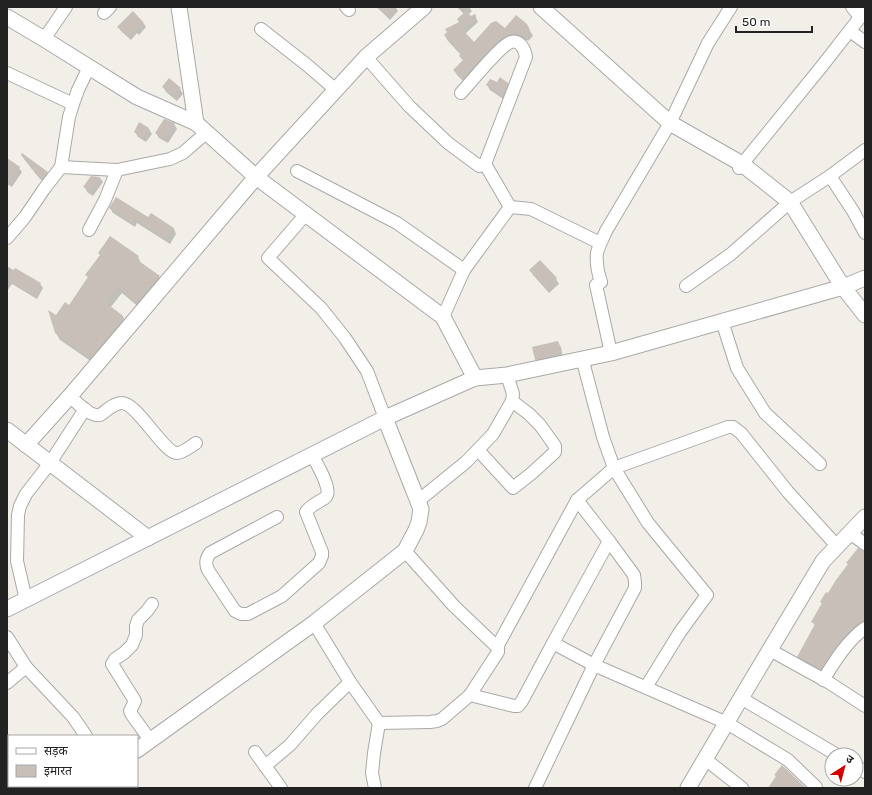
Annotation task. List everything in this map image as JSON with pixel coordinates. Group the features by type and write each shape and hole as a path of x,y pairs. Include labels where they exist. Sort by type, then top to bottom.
{"street":[{"path":"7,13 11,7"},
{"path":"44,39 66,7"},
{"path":"61,167 117,170 170,159 183,153 202,128 179,7"},
{"path":"26,445 70,396 256,177 366,57 424,7"},
{"path":"541,7 670,123 741,166 790,202 843,287 865,315"},
{"path":"611,353 596,285 601,282 598,274 597,254 600,243 670,123 708,43 731,7"},
{"path":"741,166 862,14 852,7"},
{"path":"7,17 137,97 202,128 256,177 443,318 475,378"},
{"path":"261,29 307,64 336,90"},
{"path":"850,31 865,42"},
{"path":"462,93 506,44 513,41 518,42 525,49 526,57 485,164"},
{"path":"366,57 408,106 448,143 479,166 485,164"},
{"path":"7,238 61,167 69,117 78,90 89,67"},
{"path":"7,73 73,104"},
{"path":"686,286 731,254 790,202 830,176 865,150"},
{"path":"485,164 510,207"},
{"path":"89,230 105,200 117,170"},
{"path":"297,171 397,223 464,270"},
{"path":"830,176 853,211 865,233"},
{"path":"510,207 531,209 600,243"},
{"path":"443,318 464,270 510,207"},
{"path":"138,749 314,623 405,551 419,522 421,509 367,371 345,338 321,308 268,258 306,214"},
{"path":"7,610 385,418 475,378 507,374 611,353 843,287 865,278"},
{"path":"722,321 737,368 766,413 820,464"},
{"path":"582,358 603,437 614,468 648,523 707,595 680,632 646,687"},
{"path":"418,501 466,462 493,434 512,401 513,394 507,374"},
{"path":"70,396 85,410 97,416 117,404 125,404 134,410 165,445 174,452 177,453 196,442"},
{"path":"478,450 513,488 555,452 555,446 540,425 530,414 512,401"},
{"path":"26,600 17,561 18,515 20,506 26,494 50,463 85,410"},
{"path":"379,722 437,721 442,719 470,695 498,652 497,647 577,500 614,468 728,427 733,427 741,433 788,492 837,546"},
{"path":"7,430 148,538"},
{"path":"277,517 210,553 206,558 208,570 238,613 248,614 282,596 321,559 322,552 306,512 327,496 328,488 312,455"},
{"path":"535,788 594,665 635,588 634,575 577,500"},
{"path":"688,788 727,723 740,698 823,561 865,517"},
{"path":"850,532 865,544"},
{"path":"470,695 518,706 609,541"},
{"path":"405,551 454,606 497,647"},
{"path":"150,740 132,715 130,711 135,700 112,664 115,659 132,645 136,635 138,620 152,604"},
{"path":"314,623 350,682 379,722 372,773 375,788"},
{"path":"823,680 843,651 865,628"},
{"path":"7,637 26,667 72,717 85,735"},
{"path":"553,643 594,665 727,723 788,760 816,787"},
{"path":"770,650 865,706"},
{"path":"7,683 26,667"},
{"path":"265,766 290,745 317,714 350,682"},
{"path":"740,698 824,747"},
{"path":"255,752 281,788"},
{"path":"705,759 742,788"}],"building":[{"path":"376,7 395,7 387,16"},
{"path":"133,11 144,23 136,31 134,30 129,37 117,27"},
{"path":"466,11 471,16 475,14 476,16 462,29 474,42 491,23 496,21 505,28 516,15 527,24 530,30 525,37 514,33 502,39 463,79 453,70 463,60 459,56 461,53 444,35 447,32 445,29 459,22 457,19"},
{"path":"500,77 508,83 503,96 486,85 490,79 497,82"},
{"path":"169,78 181,88 174,96 162,87"},
{"path":"164,119 175,123 165,139 155,133"},
{"path":"139,122 149,128 143,138 134,132"},
{"path":"22,153 48,172 42,179 36,174 21,155"},
{"path":"7,158 20,167 7,185"},
{"path":"91,176 100,177 90,191 83,187"},
{"path":"116,197 148,217 151,213 174,228 167,240 134,219 132,223 109,208"},
{"path":"110,236 139,256 136,259 160,276 149,290 146,289 137,303 118,287 106,303 124,318 91,358 55,333 48,310 56,315 65,302 69,305 88,277 85,275 100,255 98,253"},
{"path":"540,260 557,278 546,288 529,270"},
{"path":"15,268 41,283 34,295 8,280"},
{"path":"558,341 561,354 535,360 532,347"},
{"path":"858,548 865,551 865,620 860,622 847,634 821,669 797,657 815,624 811,622 822,603 820,602 826,592 828,593 848,564 846,563"},
{"path":"782,765 806,788 768,788 776,776 774,775"}]}
